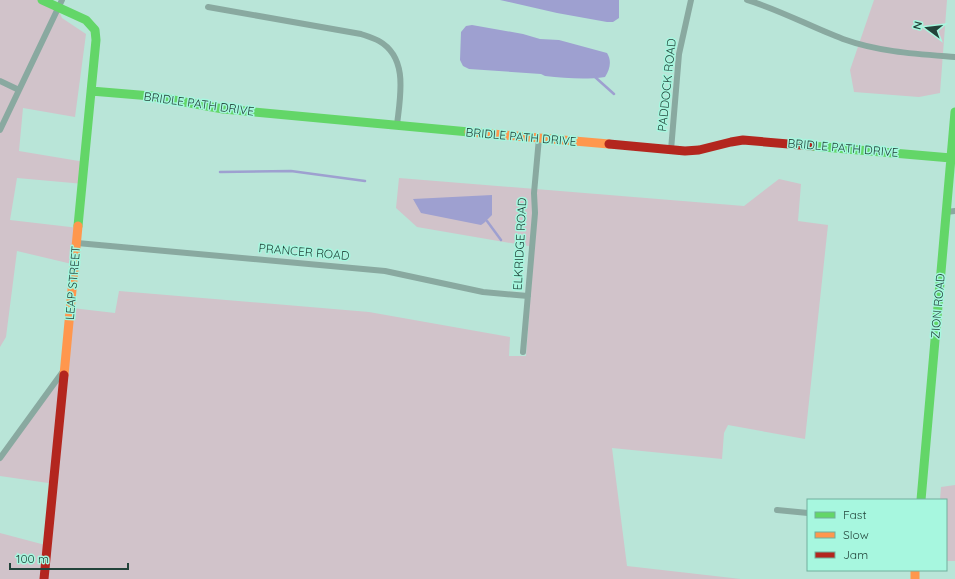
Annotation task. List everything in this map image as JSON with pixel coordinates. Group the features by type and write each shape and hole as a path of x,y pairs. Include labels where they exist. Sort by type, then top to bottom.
{"street":[{"name":"LEAP STREET","path":"42,0 60,4 88,22 94,30 96,37 44,579"},
{"name":"PADDOCK ROAD","path":"671,150 679,54 691,0"},
{"path":"747,0 855,43 912,54 955,57"},
{"path":"0,130 60,4"},
{"path":"208,7 361,34 378,40 385,45 394,56 399,70 401,81 397,125"},
{"path":"0,81 19,90"},
{"name":"BRIDLE PATH DRIVE","path":"91,91 158,97 223,109 682,151 696,150 743,140 951,158"},
{"name":"ZION ROAD","path":"921,499 951,211 951,158 955,112"},
{"name":"ELKRIDGE ROAD","path":"523,352 535,213 534,193 539,138"},
{"name":"PRANCER ROAD","path":"76,243 385,271 483,292 528,296"},
{"path":"0,458 65,369"},
{"path":"777,510 807,513"}],"shaded area":[{"path":"0,0 40,0 58,9 62,18 86,34 75,117 23,108 19,151 85,162 84,184 17,178 10,220 79,228 76,265 17,251 6,337 0,347"},
{"path":"874,0 947,0 940,93 919,97 854,92 850,70"},
{"path":"399,178 744,206 779,179 801,184 798,221 828,225 805,439 728,425 724,433 722,459 612,448 627,566 741,579 0,579 0,533 49,546 55,484 0,476 0,457 67,365 72,308 115,313 119,291 369,312 510,337 509,356 526,356 534,247 417,227 396,208"},
{"path":"955,485 955,561 947,561 947,499 940,499 941,487"}],"water":[{"path":"500,0 619,0 619,18 613,22 607,22 557,13"},
{"path":"472,25 523,34 540,39 559,40 607,53 610,59 609,68 605,77 582,79 545,76 541,74 469,69 463,66 460,60 461,32 466,26"},
{"path":"492,195 492,215 481,225 421,213 413,199"}],"waterway":[{"path":"595,77 614,94"},
{"path":"220,172 291,171 365,181"},
{"path":"487,221 501,240"}],"traffic: fast":[{"path":"42,0 86,20 95,30 96,40 78,226"},
{"path":"91,91 151,96 223,109 469,132"},
{"path":"921,499 955,112"},
{"path":"812,146 951,158"}],"traffic: slow":[{"path":"469,132 609,144"},
{"path":"64,375 78,226"},
{"path":"915,571 915,579"}],"traffic: jam":[{"path":"609,144 685,151 699,150 743,140 812,146"},
{"path":"44,579 64,375"}]}
